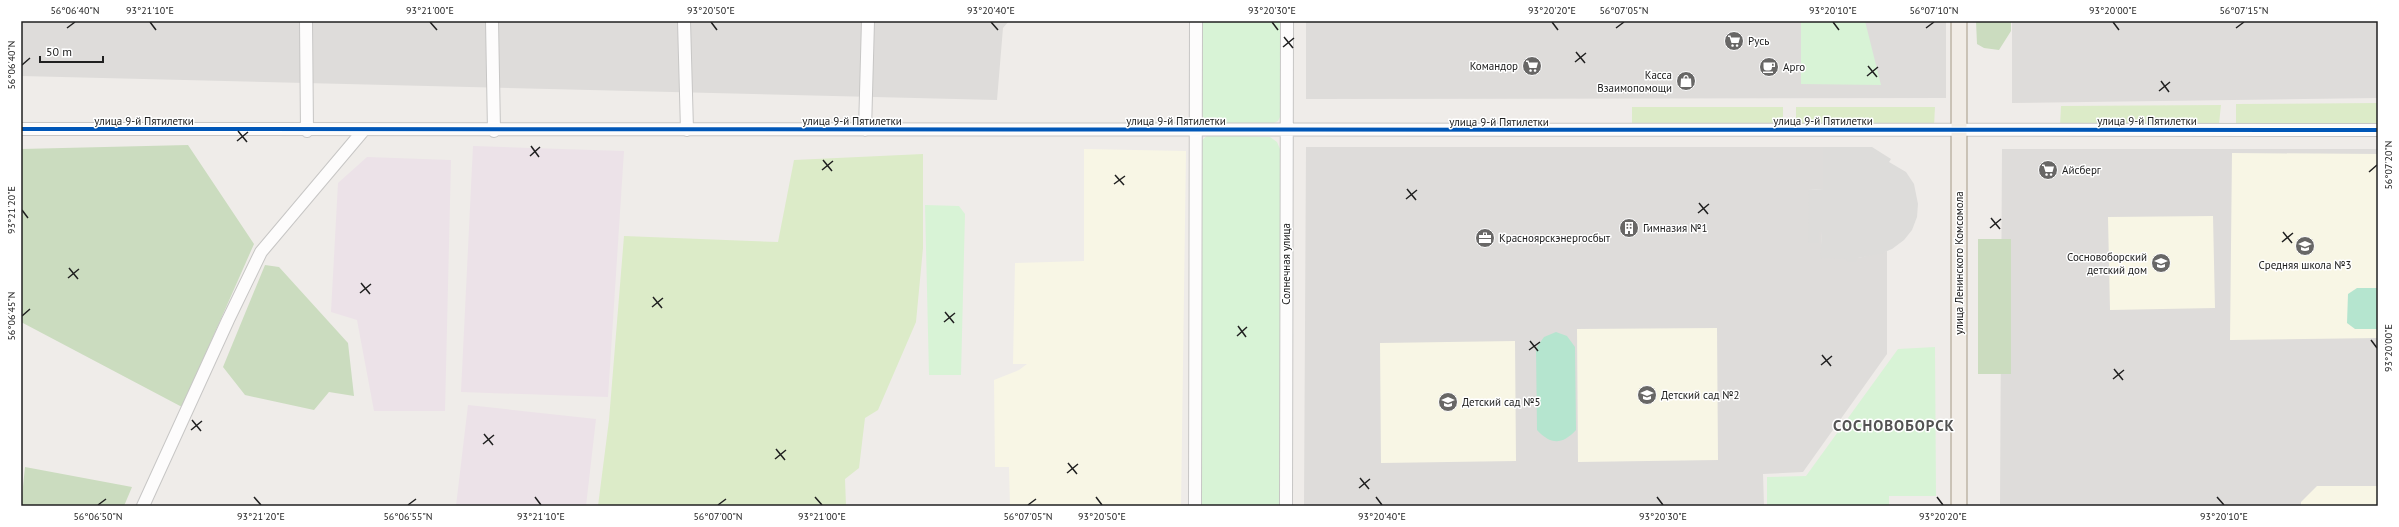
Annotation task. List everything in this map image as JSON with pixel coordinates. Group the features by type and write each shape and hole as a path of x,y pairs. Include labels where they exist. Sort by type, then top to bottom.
{"main road":[{"name":"улица Ленинского Комсомола","path":"1959,506 1960,21"}],"street":[{"path":"306,21 306,131"},
{"path":"492,21 494,130"},
{"path":"684,21 687,130"},
{"path":"865,130 868,21"},
{"path":"1195,506 1196,21"},
{"name":"Солнечная улица","path":"1286,506 1287,21"},
{"name":"улица 9-й Пятилетки","path":"21,129 306,131 2378,130"},
{"path":"143,506 228,320 261,252 363,131"}],"shaded area":[{"path":"21,21 1009,21 1003,28 997,100 21,76"},
{"path":"1306,21 1946,21 1946,98 1306,99"},
{"path":"2012,21 2378,21 2378,98 2012,103"},
{"path":"473,146 624,151 608,397 461,392"},
{"path":"1306,147 1823,147 1823,189 1809,190 1819,232 1822,232 1821,250 1858,258 1887,251 1887,354 1803,472 1763,474 1764,506 1304,506"},
{"path":"1823,147 1872,147 1891,159 1889,162 1906,172 1914,184 1918,204 1917,217 1912,230 1904,240 1892,249 1880,254 1858,258 1856,262 1848,262 1846,259 1820,258 1822,232 1819,232 1819,243 1808,243 1809,190 1823,189"},
{"path":"1084,149 1186,151 1181,506 1010,506 1009,467 995,467 994,380 1019,370 1027,364 1013,364 1015,263 1084,261"},
{"path":"2002,149 2378,149 2378,506 2000,506"},
{"name":"Средняя школа №3","path":"2232,153 2378,154 2378,338 2230,340"},
{"path":"367,157 451,160 445,411 374,411 357,320 331,312 338,183"},
{"name":"Сосновоборский детский дом","path":"2213,216 2215,308 2110,310 2108,217"},
{"name":"Детский сад №2","path":"1717,328 1718,460 1578,462 1577,329"},
{"name":"Детский сад №5","path":"1515,341 1516,461 1381,463 1380,343"},
{"path":"468,405 596,419 586,506 456,506"},
{"path":"2317,486 2378,486 2378,506 2301,506 2301,502"}],"green space":[{"path":"1201,21 1281,21 1281,115 1278,121 1270,125 1213,123 1207,121 1201,115"},
{"path":"1801,21 1865,21 1881,85 1801,84"},
{"path":"1976,21 2011,21 2011,31 1999,50 1984,48 1977,44"},
{"path":"2378,103 2378,125 2236,127 2236,104"},
{"path":"2221,105 2219,124 2060,126 2061,106"},
{"path":"1632,107 1783,107 1783,125 1632,125"},
{"path":"1796,107 1935,107 1934,126 1796,126"},
{"path":"1208,135 1270,137 1277,142 1280,149 1281,506 1201,506 1200,142"},
{"path":"188,145 254,244 182,407 21,322 21,149"},
{"path":"923,154 923,248 916,322 878,410 865,418 859,468 845,479 846,506 598,506 609,420 624,236 778,242 794,160"},
{"path":"925,205 959,206 965,214 961,375 929,375"},
{"path":"1978,239 2011,239 2011,374 1978,374"},
{"path":"265,265 279,267 348,343 354,396 329,392 314,410 245,395 223,367"},
{"path":"2357,288 2378,288 2378,329 2355,329 2347,323 2348,294"},
{"path":"1556,332 1567,336 1575,347 1576,430 1561,441 1552,441 1537,430 1536,348 1544,337"},
{"path":"1935,347 1936,496 1889,496 1889,506 1767,506 1767,477 1806,476 1898,349"},
{"path":"25,467 132,487 124,506 21,506"}],"cycle path":[{"path":"21,129 2378,130"}],"place":[{"name":"Русь","path":"1734,41"},
{"name":"Командор","path":"1532,66"},
{"name":"Арго","path":"1769,67"},
{"name":"Касса Взаимопомощи","path":"1686,81"},
{"name":"Айсберг","path":"2048,170"},
{"name":"Гимназия №1","path":"1629,228"},
{"name":"Красноярскэнергосбыт","path":"1485,238"},
{"name":"Средняя школа №3","path":"2305,246"},
{"name":"Сосновоборский детский дом","path":"2161,263"},
{"name":"Детский сад №2","path":"1647,395"},
{"name":"Детский сад №5","path":"1448,402"}],"district":[{"name":"СОСНОВОБОРСК","path":"1894,425"}]}
